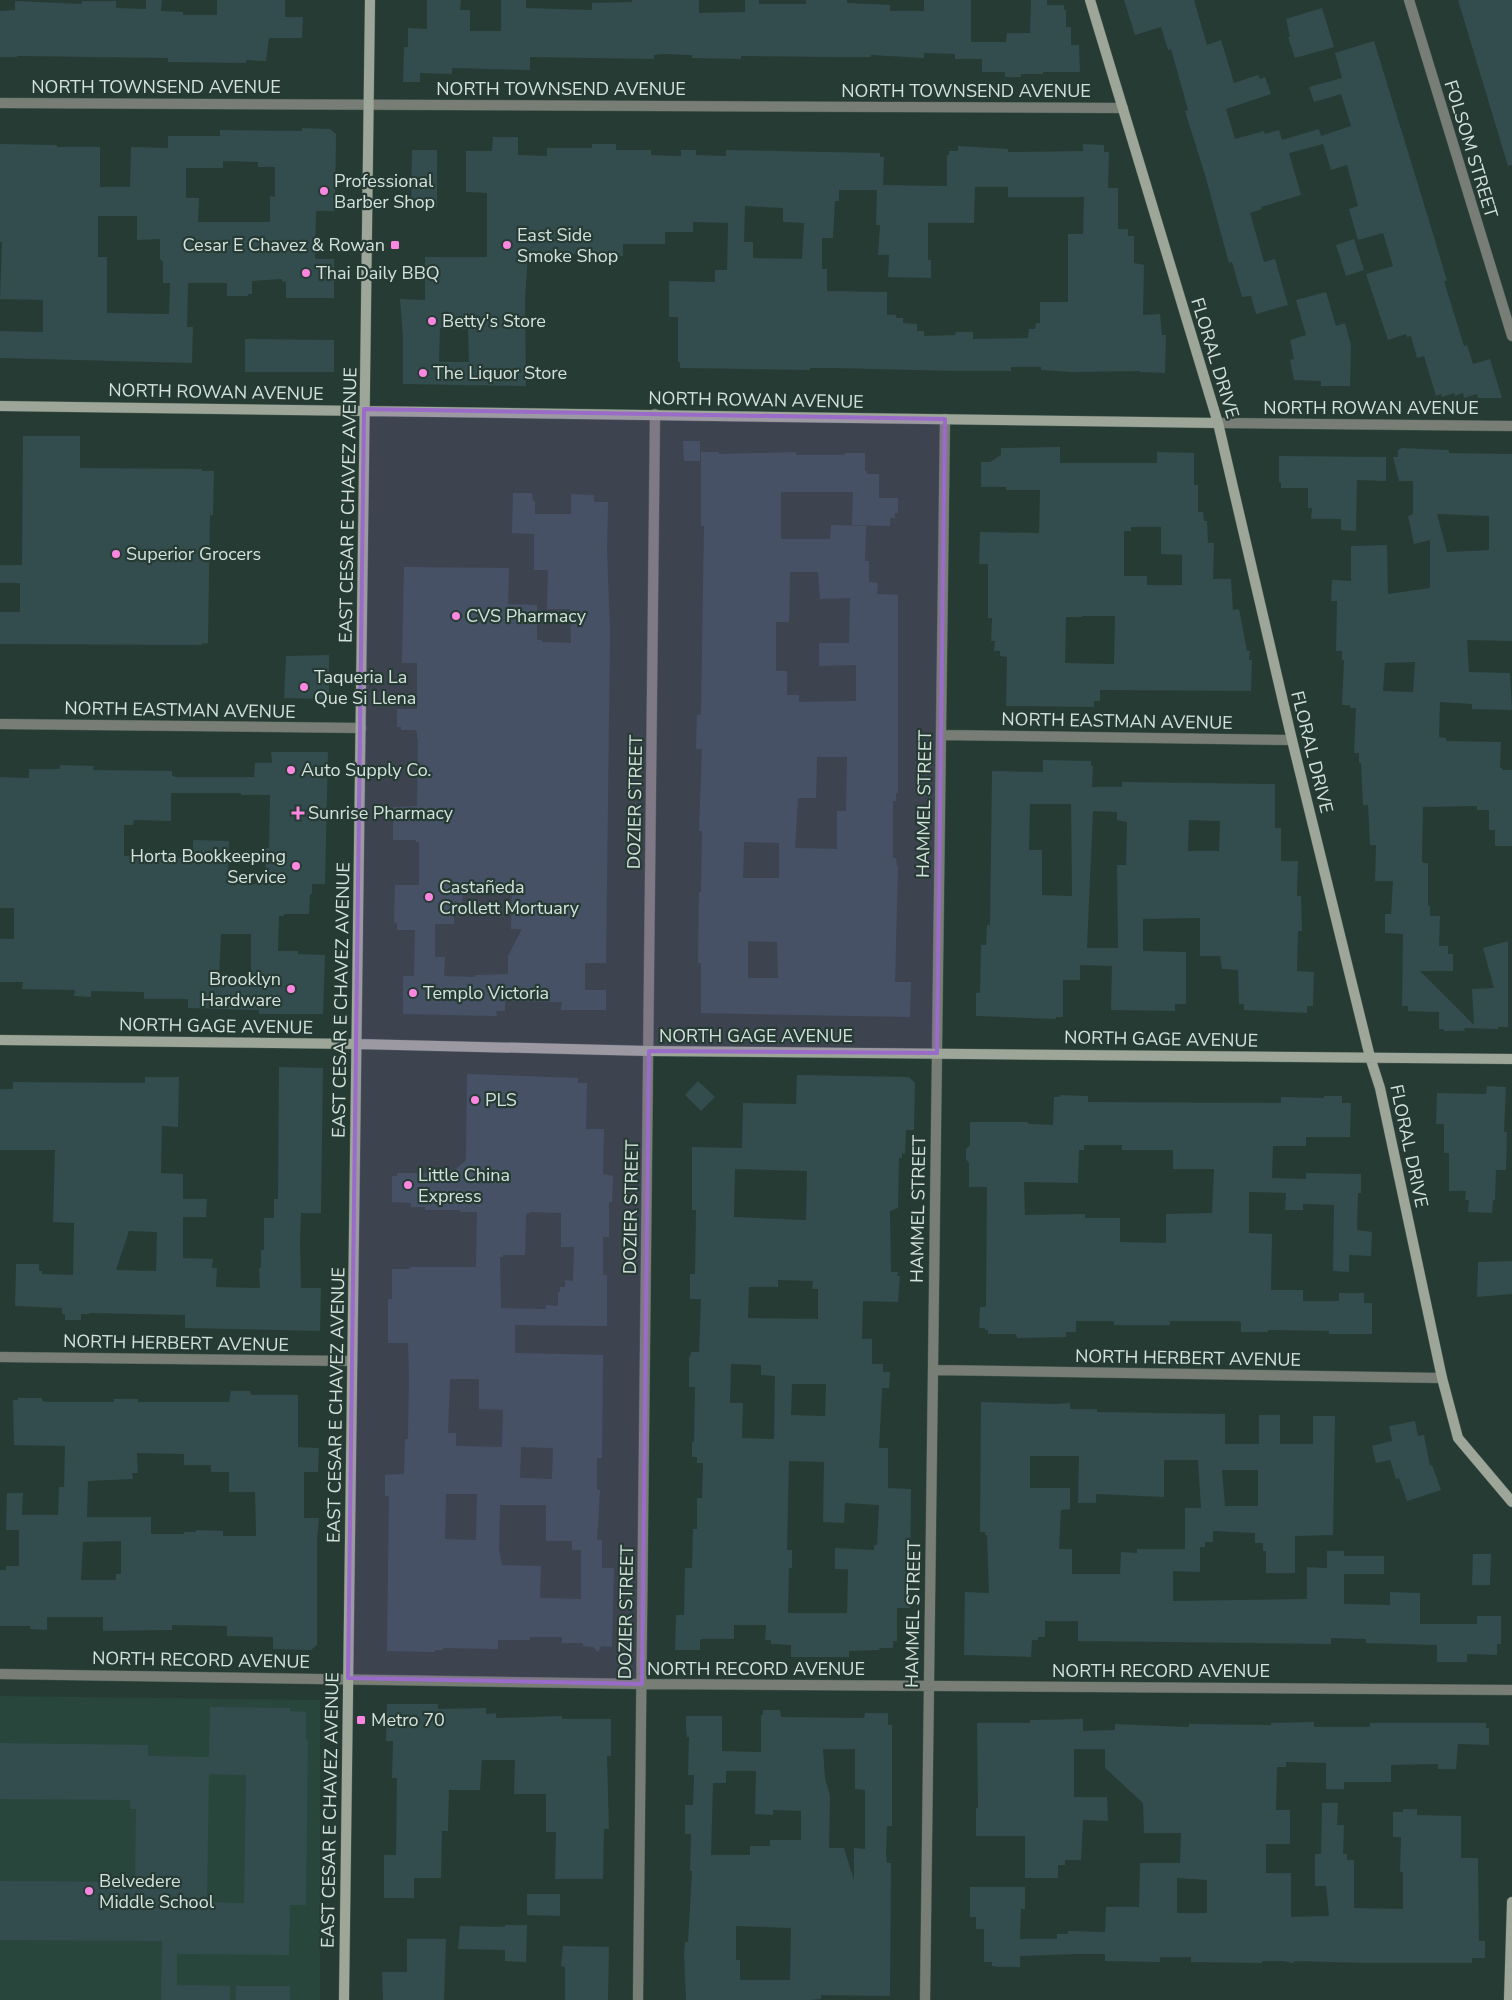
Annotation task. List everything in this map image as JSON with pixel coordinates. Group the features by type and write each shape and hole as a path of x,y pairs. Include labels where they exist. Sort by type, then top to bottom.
{"street":[{"name":"EAST CESAR E CHAVEZ AVENUE","path":"344,2000 370,0"},
{"name":"FLORAL DRIVE","path":"1090,0 1218,423 1292,740 1370,1057 1380,1088 1442,1378 1458,1438 1512,1502"},
{"name":"FOLSOM STREET","path":"1409,0 1512,336"},
{"name":"NORTH TOWNSEND AVENUE","path":"0,103 1123,108"},
{"name":"NORTH ROWAN AVENUE","path":"0,406 1512,426"},
{"name":"DOZIER STREET","path":"638,2000 655,414"},
{"name":"HAMMEL STREET","path":"924,2000 945,419"},
{"name":"NORTH EASTMAN AVENUE","path":"0,724 360,728"},
{"name":"NORTH EASTMAN AVENUE","path":"941,735 1292,740"},
{"name":"NORTH GAGE AVENUE","path":"0,1040 357,1044 649,1051 1370,1057 1512,1060"},
{"name":"NORTH HERBERT AVENUE","path":"0,1357 352,1361"},
{"name":"NORTH HERBERT AVENUE","path":"933,1370 1442,1378"},
{"name":"NORTH RECORD AVENUE","path":"0,1674 642,1684 1512,1690"},
{"path":"1510,2000 1512,1902"}],"highlighted area":[{"path":"364,409 945,419 937,1053 649,1051 642,1684 348,1678"}],"shaded area":[{"path":"0,1696 320,1700 320,2000 0,2000"}],"building":[{"path":"146,0 162,0 161,11 183,12 183,15 217,15 217,0 285,0 285,17 303,17 302,38 269,38 266,61 246,60 246,63 168,62 168,58 0,57 0,11 15,10 15,1 82,4 82,1 116,1 116,8 146,9"},
{"path":"427,0 461,0 460,10 470,10 470,31 501,31 501,0 526,0 526,8 592,10 592,3 632,2 632,0 699,0 699,13 745,12 745,0 759,0 759,4 806,4 806,0 847,0 847,3 890,5 890,11 924,11 924,0 971,0 971,42 1006,42 1007,33 1030,33 1031,0 1047,0 1047,5 1064,5 1064,10 1066,10 1066,27 1071,27 1071,45 1079,45 1080,72 1043,72 1043,74 1021,74 1021,77 1005,77 1005,72 982,72 982,59 955,59 955,54 924,53 924,58 871,55 871,57 741,56 741,59 692,58 692,55 663,54 654,55 654,59 530,57 530,70 452,68 452,74 420,73 420,82 403,82 404,47 408,47 408,28 427,29"},
{"path":"1124,0 1194,0 1207,45 1221,40 1234,83 1258,75 1260,79 1265,77 1271,94 1226,109 1235,139 1264,131 1265,134 1279,130 1282,140 1319,129 1321,136 1351,126 1341,94 1314,102 1309,87 1342,78 1335,53 1374,41 1447,281 1444,281 1464,346 1467,345 1473,364 1490,359 1502,398 1478,398 1477,394 1464,398 1463,393 1455,396 1454,393 1442,397 1441,394 1436,396 1424,356 1417,358 1411,336 1407,337 1406,334 1388,340 1366,274 1393,266 1383,233 1358,240 1349,209 1358,206 1347,165 1331,170 1323,144 1289,153 1301,195 1261,207 1262,209 1250,213 1264,262 1275,259 1288,305 1256,314 1251,296 1242,297 1232,262 1229,263 1185,111 1188,110 1171,49 1168,50 1161,27 1135,35"},
{"path":"1458,0 1512,0 1512,165 1508,166"},
{"path":"1322,8 1334,47 1295,58 1288,37 1290,37 1286,19"},
{"path":"302,128 330,129 336,134 335,211 316,211 315,259 334,259 334,298 286,298 286,282 282,281 282,279 252,281 252,294 248,294 248,296 227,296 227,283 188,283 187,327 193,327 192,363 0,358 0,331 43,332 43,300 0,299 2,242 0,242 0,144 100,147 100,187 130,187 131,147 168,148 168,136 220,136 220,130 302,131","holes":["223,161 258,162 258,167 275,167 275,197 270,196 270,222 198,222 199,198 186,198 186,168 223,168","98,216 137,216 137,240 160,239 163,283 170,283 169,314 107,313 107,257 98,257"]},
{"path":"493,137 518,137 518,155 547,156 547,148 592,148 592,144 616,144 616,150 651,150 651,155 681,156 681,150 696,150 696,155 726,156 726,150 880,153 880,157 884,157 883,185 947,186 947,155 949,155 949,151 958,151 958,146 1008,149 1008,152 1083,151 1083,144 1104,145 1104,152 1109,152 1108,188 1118,188 1118,229 1128,229 1128,236 1134,236 1134,263 1144,265 1143,315 1160,314 1162,335 1166,335 1165,373 1140,371 1073,372 1041,370 1041,367 1011,367 1011,371 680,368 680,362 678,362 678,317 669,317 669,281 715,282 715,270 727,270 728,223 693,222 693,232 665,232 665,244 623,244 623,256 528,253 525,300 526,386 403,384 403,338 400,299 425,300 425,257 487,257 487,193 466,192 466,151 492,151","holes":["975,187 1008,187 1008,197 1084,197 1083,234 1068,234 1068,302 1040,302 1040,323 1036,323 1035,329 1029,329 1028,338 973,339 973,332 956,332 955,335 924,336 924,331 917,331 917,324 903,323 903,318 896,318 896,315 887,315 887,292 827,291 827,269 822,269 822,238 833,238 835,201 839,201 839,190 877,190 876,225 880,225 878,255 889,255 888,277 931,278 931,260 928,260 928,223 974,223","745,206 783,208 783,222 804,223 802,259 753,258 753,242 744,242","440,328 468,329 469,362 439,362"]},
{"path":"412,150 437,150 437,207 411,206"},
{"path":"1354,239 1364,270 1346,276 1336,245"},
{"path":"1326,292 1336,326 1345,323 1351,345 1350,386 1321,386 1321,381 1294,380 1290,360 1294,359 1290,340 1306,335 1296,300"},
{"path":"245,339 334,340 334,372 245,372"},
{"name":"Superior Grocers","path":"23,436 80,436 80,468 202,469 202,471 214,471 213,515 210,515 208,643 201,645 0,644 0,612 20,612 20,583 0,583 0,565 22,565"},
{"path":"683,441 700,441 700,461 684,461"},
{"path":"1060,447 1060,463 1157,463 1157,452 1194,453 1194,485 1198,485 1198,512 1203,512 1204,521 1207,521 1208,543 1214,543 1213,579 1231,579 1233,610 1239,609 1247,651 1250,651 1249,660 1252,660 1251,691 1100,690 1100,701 1094,701 1094,707 1006,706 1007,657 1000,656 1000,651 994,651 995,641 991,641 992,618 988,618 988,564 979,564 980,532 1039,533 1040,490 1006,490 1006,487 981,487 981,462 990,462 1001,455 1001,448","holes":["1131,527 1161,527 1161,554 1182,555 1182,585 1147,585 1147,576 1124,576 1124,531 1131,531","1115,616 1114,664 1065,663 1066,617"]},
{"path":"1402,448 1449,450 1449,453 1512,454 1512,641 1467,640 1469,672 1510,673 1512,710 1472,709 1472,704 1440,702 1439,737 1446,738 1446,741 1501,742 1500,768 1502,770 1512,770 1512,846 1495,846 1495,830 1489,830 1489,810 1477,810 1477,806 1423,807 1422,861 1423,863 1428,863 1428,906 1430,906 1430,916 1440,916 1439,946 1448,946 1448,954 1453,954 1453,971 1420,971 1474,1025 1472,989 1494,988 1483,948 1508,941 1508,1027 1498,1027 1498,1029 1464,1028 1465,1031 1444,1031 1444,1029 1439,1029 1439,1012 1408,1011 1408,1006 1402,1006 1403,934 1385,933 1385,914 1391,914 1393,881 1375,881 1376,845 1370,845 1368,805 1363,805 1361,763 1359,763 1359,753 1354,753 1356,708 1350,708 1350,705 1342,705 1344,660 1342,660 1342,651 1336,651 1337,601 1331,601 1332,580 1351,581 1351,546 1387,545 1388,594 1430,588 1430,540 1414,544 1408,516 1413,514 1413,481 1399,481 1393,457 1398,457 1398,450","holes":["1437,514 1489,516 1489,550 1447,552","1415,662 1413,692 1383,691 1385,663"]},
{"path":"701,452 719,452 719,454 796,452 796,455 865,453 865,471 867,471 867,474 879,474 879,498 898,498 898,513 895,513 895,518 890,518 890,526 852,525 853,492 781,492 781,539 830,539 831,525 866,526 865,561 869,561 869,582 878,583 877,594 898,595 898,793 896,793 896,801 893,801 893,858 896,858 898,867 895,982 911,982 910,1017 701,1013 701,963 698,963 699,892 701,892 702,831 699,831 702,749 696,749 697,715 701,715 704,526 701,526","holes":["790,572 818,572 820,599 850,598 849,643 819,643 819,666 856,665 856,701 799,702 799,695 787,695 787,671 776,671 776,622 789,622","817,757 847,757 846,811 837,811 837,849 795,848 798,798 816,798","744,842 779,843 779,878 743,878","748,941 777,942 778,978 748,978"]},
{"path":"1279,456 1386,457 1386,481 1357,480 1356,531 1341,530 1341,519 1311,519 1312,508 1308,508 1308,488 1281,488 1281,482 1279,482"},
{"path":"513,493 532,493 533,501 535,501 535,514 571,514 571,494 594,495 594,502 608,502 607,550 610,632 606,963 585,963 585,990 606,990 606,1010 561,1010 562,1002 505,1001 505,1011 496,1011 497,1016 403,1014 403,976 414,976 415,930 397,930 397,923 394,922 395,885 419,885 419,842 416,842 416,840 393,840 393,807 417,806 417,732 415,730 401,730 401,727 397,727 397,709 417,709 417,663 402,663 404,567 509,568 508,604 537,605 537,640 542,640 542,642 571,643 570,609 547,609 548,570 534,570 534,534 512,533","holes":["463,885 512,885 511,929 522,929 508,956 508,974 475,975 475,977 444,976 445,957 435,957 435,924 454,924 454,908 462,908"]},
{"path":"329,655 329,693 323,699 284,698 286,656"},
{"path":"271,752 328,752 325,884 312,884 309,914 284,914 284,916 279,916 278,951 298,951 298,954 325,955 323,1014 259,1014 259,1010 188,1008 188,999 144,999 144,992 91,991 91,997 74,996 75,990 22,989 23,982 0,982 0,939 14,939 14,908 0,908 0,777 29,778 29,769 60,769 60,765 94,766 93,770 172,771 172,776 176,777 254,777 255,763 272,763","holes":["171,793 270,795 269,848 266,848 265,884 228,884 229,841 193,840 193,858 124,856 124,825 133,825 134,820 171,821","221,934 251,934 251,971 249,971 249,978 219,977"]},
{"path":"1043,760 1091,761 1091,766 1093,766 1092,787 1122,787 1122,782 1275,784 1275,828 1281,828 1281,861 1298,861 1297,896 1301,896 1302,931 1298,931 1297,971 1314,972 1313,1006 1307,1006 1307,1013 1244,1010 1244,1004 1239,1004 1238,970 1222,969 1220,956 1200,956 1200,918 1143,919 1143,951 1186,952 1186,1004 1175,1004 1175,1011 1111,1010 1112,966 1080,965 1080,980 1063,980 1063,1017 1056,1017 1056,1019 976,1016 976,993 980,993 981,945 986,945 987,925 990,925 992,771 1043,772","holes":["1030,804 1071,804 1072,896 1042,895 1042,850 1029,850","1093,811 1117,812 1117,820 1127,822 1126,865 1117,865 1118,948 1087,948","1189,820 1220,821 1219,851 1188,851"]},
{"path":"279,1067 323,1068 321,1213 301,1213 300,1242 301,1288 321,1288 320,1331 185,1328 185,1315 89,1313 81,1314 81,1320 65,1320 62,1308 15,1306 16,1264 39,1264 39,1271 42,1271 42,1274 73,1275 74,1223 53,1222 55,1150 0,1150 0,1089 13,1089 13,1082 145,1083 145,1077 179,1077 178,1127 162,1126 161,1173 183,1174 183,1199 207,1199 206,1217 183,1217 183,1258 213,1259 212,1268 217,1268 216,1287 260,1288 259,1268 261,1268 261,1250 264,1250 264,1218 274,1218 274,1199 278,1199","holes":["129,1231 157,1232 156,1271 116,1270"]},
{"path":"467,1074 578,1078 578,1083 587,1083 586,1129 604,1129 603,1174 613,1176 612,1202 609,1202 609,1237 603,1237 603,1275 607,1275 607,1326 515,1325 515,1353 603,1355 602,1458 597,1458 597,1490 600,1490 597,1540 602,1540 602,1568 614,1568 612,1647 601,1646 598,1652 593,1647 583,1646 583,1643 562,1643 562,1637 498,1640 498,1649 443,1648 443,1650 435,1650 435,1652 387,1651 389,1496 385,1496 385,1475 404,1474 405,1439 408,1439 409,1376 408,1343 388,1343 388,1299 392,1299 392,1269 408,1269 411,1267 476,1267 477,1212 425,1210 425,1207 411,1207 411,1203 392,1202 392,1176 397,1176 397,1173 452,1173 466,1160","holes":["532,1212 561,1213 561,1247 574,1247 573,1281 565,1280 565,1287 560,1287 558,1306 546,1305 546,1309 501,1308 500,1257 503,1257 503,1255 525,1255 526,1214","450,1379 479,1379 479,1409 503,1410 502,1447 456,1446 456,1433 448,1433","521,1447 553,1448 552,1479 520,1478","446,1494 477,1494 476,1540 445,1539","500,1505 546,1505 546,1541 572,1541 572,1550 581,1550 581,1599 540,1598 541,1566 502,1565 499,1549"]},
{"path":"797,1075 909,1077 915,1083 914,1130 906,1130 905,1154 902,1153 902,1158 899,1158 898,1208 890,1211 891,1272 898,1272 897,1276 900,1276 898,1302 863,1301 862,1339 872,1339 872,1364 883,1364 883,1372 890,1372 889,1388 882,1388 879,1448 888,1448 888,1488 911,1489 910,1608 897,1608 897,1641 893,1641 893,1648 849,1651 849,1657 791,1657 791,1645 771,1644 771,1640 765,1640 766,1625 734,1625 734,1639 702,1639 700,1640 700,1650 675,1650 676,1615 684,1615 685,1568 692,1568 693,1529 697,1529 697,1498 702,1498 703,1463 697,1463 697,1457 692,1457 695,1387 689,1387 689,1357 691,1352 699,1352 701,1299 690,1299 690,1274 695,1274 696,1210 692,1210 692,1147 742,1148 743,1103 796,1104","holes":["735,1169 807,1171 806,1220 734,1217","778,1280 813,1281 812,1289 818,1289 818,1319 748,1318 749,1287 778,1287","731,1364 761,1365 761,1375 775,1376 774,1439 742,1438 743,1403 730,1403","792,1384 826,1384 825,1416 791,1415","789,1461 824,1462 823,1522 844,1523 845,1503 879,1505 877,1545 874,1545 874,1550 835,1548 835,1569 848,1569 847,1613 788,1613 789,1568 792,1568 792,1550 787,1550"]},
{"path":"698,1081 715,1097 701,1111 685,1095"},
{"path":"1487,1086 1506,1087 1504,1132 1507,1132 1506,1170 1496,1170 1495,1200 1493,1200 1492,1213 1468,1212 1469,1200 1465,1200 1466,1191 1449,1191 1449,1153 1444,1153 1444,1124 1436,1124 1437,1093 1486,1094"},
{"path":"1060,1095 1088,1096 1088,1102 1281,1103 1281,1097 1324,1098 1324,1096 1342,1096 1342,1103 1351,1103 1350,1137 1306,1137 1306,1146 1273,1146 1272,1178 1306,1179 1306,1173 1361,1174 1361,1193 1358,1193 1357,1230 1372,1232 1371,1256 1349,1255 1349,1272 1333,1271 1334,1205 1303,1204 1303,1210 1285,1210 1286,1193 1249,1192 1249,1233 1272,1234 1271,1290 1303,1290 1303,1301 1339,1301 1339,1293 1364,1293 1364,1303 1372,1303 1372,1334 1329,1334 1329,1331 1268,1330 1268,1332 1241,1332 1241,1323 1239,1321 1170,1321 1170,1325 1114,1325 1114,1321 1076,1321 1076,1332 1066,1332 1066,1337 1017,1338 1016,1334 988,1334 988,1330 985,1330 985,1328 979,1328 980,1307 985,1307 986,1305 987,1187 969,1187 969,1163 966,1159 966,1149 970,1145 970,1122 1027,1122 1029,1124 1053,1125 1054,1097 1060,1097","holes":["1084,1145 1122,1145 1122,1150 1173,1150 1173,1169 1214,1169 1212,1213 1166,1214 1166,1243 1120,1242 1120,1218 1085,1218 1085,1214 1025,1215 1024,1182 1078,1183 1079,1150 1084,1150"]},
{"path":"1512,1261 1512,1294 1477,1297 1478,1262"},
{"path":"231,1391 250,1391 251,1395 298,1395 298,1447 319,1448 318,1472 304,1472 304,1518 319,1518 317,1541 317,1645 311,1650 273,1649 273,1637 227,1636 227,1626 172,1625 172,1630 103,1631 103,1617 47,1617 47,1630 30,1629 30,1626 0,1626 0,1570 6,1570 6,1566 19,1566 19,1530 6,1530 7,1493 23,1493 22,1515 58,1515 59,1487 64,1487 65,1446 14,1445 13,1400 18,1400 18,1398 42,1398 42,1401 48,1402 114,1402 114,1399 138,1399 138,1402 229,1402","holes":["137,1453 184,1454 184,1465 211,1465 211,1472 229,1472 229,1492 255,1492 256,1536 223,1536 223,1531 196,1530 196,1532 184,1532 184,1534 151,1534 151,1517 87,1517 88,1481 133,1479 132,1473 138,1473","121,1541 121,1574 116,1574 116,1580 81,1580 83,1542"]},
{"path":"981,1402 1070,1403 1070,1409 1097,1409 1097,1412 1225,1414 1225,1444 1259,1444 1259,1415 1280,1415 1280,1444 1313,1444 1313,1416 1335,1416 1333,1535 1295,1536 1295,1573 1266,1573 1266,1551 1263,1551 1263,1543 1255,1543 1255,1533 1213,1531 1213,1542 1205,1542 1205,1547 1200,1547 1200,1572 1173,1571 1173,1601 1307,1599 1307,1567 1327,1568 1327,1551 1344,1551 1344,1556 1384,1556 1384,1574 1344,1574 1344,1604 1390,1605 1390,1592 1420,1593 1420,1624 1477,1624 1477,1616 1501,1616 1501,1644 1497,1644 1497,1655 1467,1654 1467,1662 1437,1662 1437,1645 1366,1643 1366,1639 1331,1638 1331,1644 1078,1641 1078,1621 1045,1621 1045,1637 1038,1637 1038,1640 1032,1640 1031,1657 964,1655 965,1592 989,1593 987,1535 985,1535 985,1532 980,1532","holes":["1030,1456 1079,1456 1078,1503 1096,1503 1096,1494 1164,1497 1164,1460 1198,1460 1201,1508 1185,1508 1185,1549 1137,1549 1137,1553 1121,1552 1120,1574 1072,1574 1072,1549 1059,1549 1061,1510 1070,1509 1070,1488 1030,1488","1222,1470 1258,1470 1258,1506 1225,1506"]},
{"path":"1415,1421 1418,1436 1424,1435 1430,1466 1432,1465 1441,1490 1407,1501 1399,1478 1396,1479 1390,1460 1376,1463 1372,1446 1392,1441 1389,1426"},
{"path":"1473,1554 1491,1554 1490,1585 1472,1585"},
{"path":"387,1704 438,1704 438,1709 486,1708 486,1714 496,1713 496,1718 562,1716 562,1719 611,1719 611,1756 607,1756 609,1829 604,1829 603,1879 555,1879 556,1832 546,1832 546,1794 514,1794 515,1760 482,1760 480,1790 449,1790 448,1831 442,1831 441,1878 414,1878 414,1898 384,1898 384,1855 396,1855 397,1778 392,1778 393,1741 386,1741"},
{"path":"210,1707 290,1708 290,1711 306,1712 306,1740 308,1740 306,1905 290,1905 289,1955 177,1954 177,1985 230,1986 230,2000 161,2000 162,1941 0,1940 0,1881 135,1882 136,1809 130,1809 130,1800 0,1799 0,1743 148,1745 148,1756 209,1757","holes":["209,1774 246,1775 244,1903 207,1902"]},
{"path":"763,1710 780,1710 781,1717 864,1718 865,1713 888,1713 888,1725 892,1725 892,1826 887,1826 886,1854 887,1863 891,1863 890,1996 821,1995 821,1999 809,2000 686,2000 684,1953 685,1942 688,1942 692,1871 690,1871 691,1834 685,1834 685,1805 693,1805 694,1775 688,1775 689,1737 687,1737 686,1731 686,1716 722,1716 722,1751 761,1752 761,1715 763,1715","holes":["823,1749 855,1749 855,1789 865,1790 865,1849 854,1848 854,1880 844,1848 829,1848 830,1796 825,1778","726,1771 756,1771 755,1814 773,1815 773,1810 801,1811 801,1840 770,1840 770,1846 750,1846 750,1855 711,1855 713,1783 726,1783","736,1926 791,1928 790,1980 740,1980 740,1960 736,1960"]},
{"path":"1083,1719 1083,1731 1115,1730 1115,1724 1189,1727 1189,1724 1271,1725 1271,1723 1314,1722 1314,1727 1370,1727 1370,1723 1486,1723 1486,1728 1489,1728 1489,1745 1458,1744 1456,1769 1438,1769 1438,1764 1391,1765 1391,1782 1344,1782 1344,1789 1326,1789 1326,1763 1286,1762 1286,1767 1277,1767 1276,1810 1290,1810 1290,1844 1266,1844 1266,1873 1291,1873 1291,1917 1329,1916 1326,1886 1315,1886 1315,1854 1321,1854 1322,1803 1338,1803 1337,1825 1344,1825 1343,1854 1347,1854 1347,1860 1354,1860 1354,1908 1403,1909 1403,1872 1400,1872 1401,1837 1393,1837 1393,1812 1403,1812 1403,1809 1417,1809 1417,1815 1461,1816 1461,1858 1478,1858 1479,1941 1485,1941 1485,1958 1472,1958 1472,1963 1295,1961 1293,1963 1262,1961 1262,1963 1191,1962 1191,1957 1160,1957 1160,1962 1105,1961 1105,1954 1075,1954 1020,1956 1020,1967 999,1967 992,1966 992,1962 984,1962 984,1929 976,1929 976,1917 970,1917 970,1887 1025,1887 1025,1909 1021,1909 1020,1939 1057,1939 1057,1934 1068,1934 1068,1931 1105,1932 1106,1907 1139,1907 1140,1863 1180,1863 1181,1833 1144,1833 1143,1803 1105,1768 1105,1749 1074,1749 1074,1797 1107,1797 1108,1821 1083,1820 1081,1860 1065,1860 1065,1865 1058,1865 1058,1878 1025,1878 1025,1836 976,1836 976,1808 978,1808 977,1723 1030,1723 1030,1720","holes":["1177,1878 1207,1880 1207,1913 1177,1913"]},
{"path":"527,1894 560,1894 560,1916 527,1915"},
{"path":"505,1925 527,1925 526,1962 505,1961 505,1950 458,1949 460,1926 505,1927"},
{"path":"407,1939 446,1939 444,2000 383,2000 382,1972 407,1972"},
{"path":"563,1946 609,1947 608,2000 565,2000 565,1967 561,1966"},
{"path":"236,1986 290,1986 290,2000 236,2000"}],"place":[{"name":"Professional Barber Shop","path":"324,191"},
{"name":"Cesar E Chavez & Rowan","path":"395,245"},
{"name":"East Side Smoke Shop","path":"507,245"},
{"name":"Thai Daily BBQ","path":"306,273"},
{"name":"Betty's Store","path":"432,321"},
{"name":"The Liquor Store","path":"423,373"},
{"name":"Superior Grocers","path":"116,554"},
{"name":"CVS Pharmacy","path":"456,616"},
{"name":"Taqueria La Que Si Llena","path":"304,687"},
{"name":"Auto Supply Co.","path":"291,770"},
{"name":"Sunrise Pharmacy","path":"298,813"},
{"name":"Horta Bookkeeping Service","path":"296,866"},
{"name":"Castañeda Crollett Mortuary","path":"429,897"},
{"name":"Brooklyn Hardware","path":"291,989"},
{"name":"Templo Victoria","path":"413,993"},
{"name":"PLS","path":"475,1100"},
{"name":"Little China Express","path":"408,1185"},
{"name":"Metro 70","path":"361,1720"},
{"name":"Belvedere Middle School","path":"89,1891"}]}
